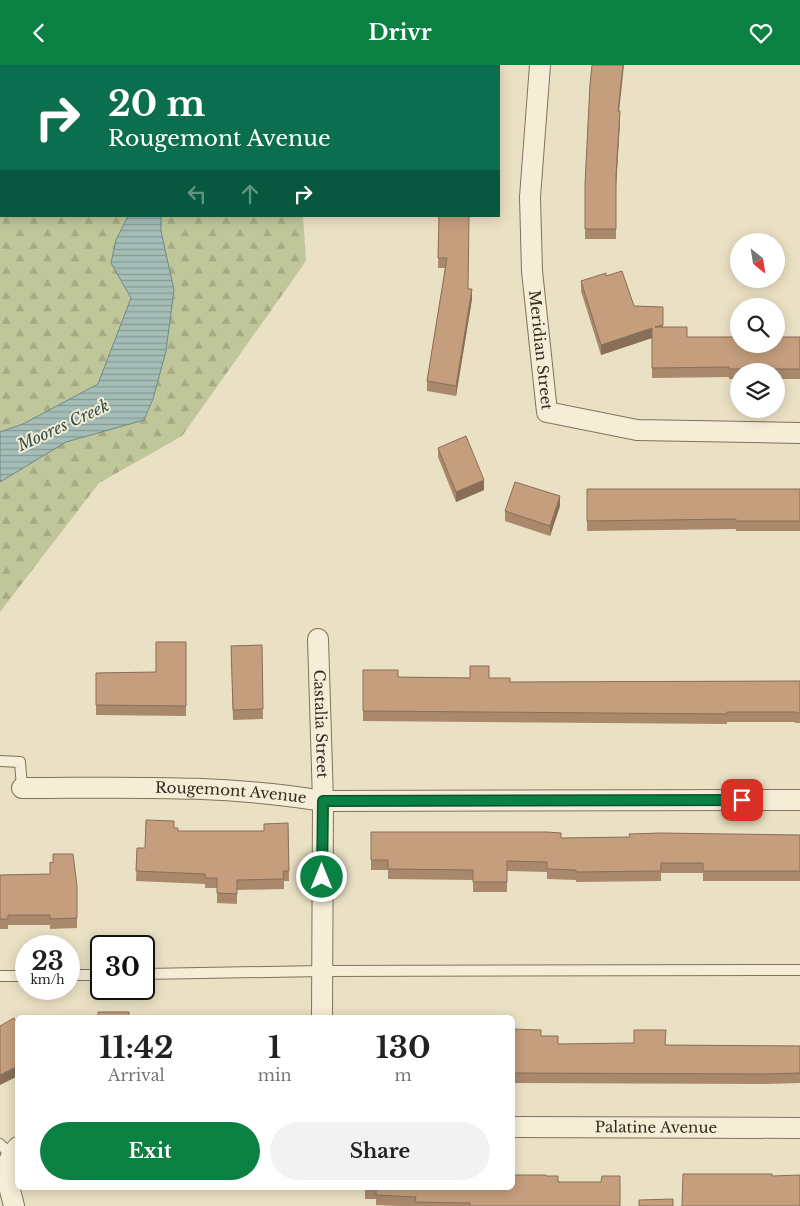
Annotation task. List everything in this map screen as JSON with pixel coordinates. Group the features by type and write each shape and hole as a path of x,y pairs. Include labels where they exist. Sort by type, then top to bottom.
{"street":[{"name":"Meridian Street","path":"540,65 530,197 532,271 547,412 637,430 800,433"},
{"name":"Castalia Street","path":"318,639 323,801 322,1015"},
{"name":"Rougemont Avenue","path":"22,788 212,789 280,794 323,801 800,800"},
{"name":"Palatine Avenue","path":"515,1127 800,1128"},
{"path":"9,1149 8,1180 14,1206"}],"lane":[{"path":"0,761 20,762 22,788"},
{"path":"155,974 322,971 800,970"},
{"path":"0,976 15,976"}],"green space":[{"path":"0,217 128,217 116,240 111,263 131,298 98,384 23,424 0,432"},
{"path":"161,217 303,217 306,261 182,436 99,483 0,612 0,482 66,442 144,420 153,399 166,351 174,290 161,231"}],"water":[{"name":"Moores Creek","path":"128,217 161,217 161,231 174,290 166,351 153,399 144,420 66,442 0,482 0,432 23,424 98,384 131,298 111,263 116,240"}],"building":[{"path":"592,65 623,65 618,111 620,111 616,176 616,229 585,229 585,184"},
{"path":"439,217 469,217 468,289 472,289 456,386 427,381 447,258 438,258"},
{"path":"622,271 634,306 663,307 663,325 655,327 687,327 687,337 730,337 730,353 785,353 785,337 800,337 800,369 785,369 785,363 730,363 730,369 729,367 652,368 652,328 601,345 581,281 606,273 606,276"},
{"path":"466,436 484,480 456,492 438,448"},
{"path":"515,482 560,496 550,526 505,511"},
{"path":"587,489 800,489 800,521 736,521 736,519 587,521"},
{"path":"156,642 186,642 186,706 96,705 96,673 156,672"},
{"path":"262,645 263,709 233,710 231,646"},
{"path":"470,666 489,666 489,678 510,678 510,682 800,681 800,713 363,711 363,670 398,670 398,677 470,678"},
{"path":"146,820 174,821 174,828 178,828 178,831 264,831 264,824 288,823 289,871 283,871 284,879 237,880 237,894 217,893 217,878 205,878 205,874 136,871 137,848 145,848"},
{"path":"371,832 547,832 561,833 561,838 630,837 629,834 661,833 800,835 800,871 703,871 703,863 661,863 661,871 576,872 576,870 547,869 547,862 507,861 507,882 473,882 473,870 388,869 388,860 371,860"},
{"path":"53,854 73,854 77,886 77,918 50,919 50,915 8,915 8,919 0,919 0,875 50,874 50,862 53,863"},
{"path":"98,1012 129,1012 129,1015 98,1015"},
{"path":"14,1018 15,1020 15,1068 0,1075 0,1026"},
{"path":"515,1029 541,1030 541,1036 558,1036 558,1044 634,1043 634,1030 666,1030 665,1045 800,1046 800,1073 515,1073"},
{"path":"683,1174 800,1175 800,1206 682,1206"},
{"path":"515,1175 558,1176 558,1182 601,1182 602,1176 620,1176 620,1206 470,1206 470,1203 415,1202 416,1197 376,1195 376,1190 515,1190"},
{"path":"673,1199 673,1206 639,1206 639,1200"}],"route":[{"path":"322,877 323,801 742,800"}]}
